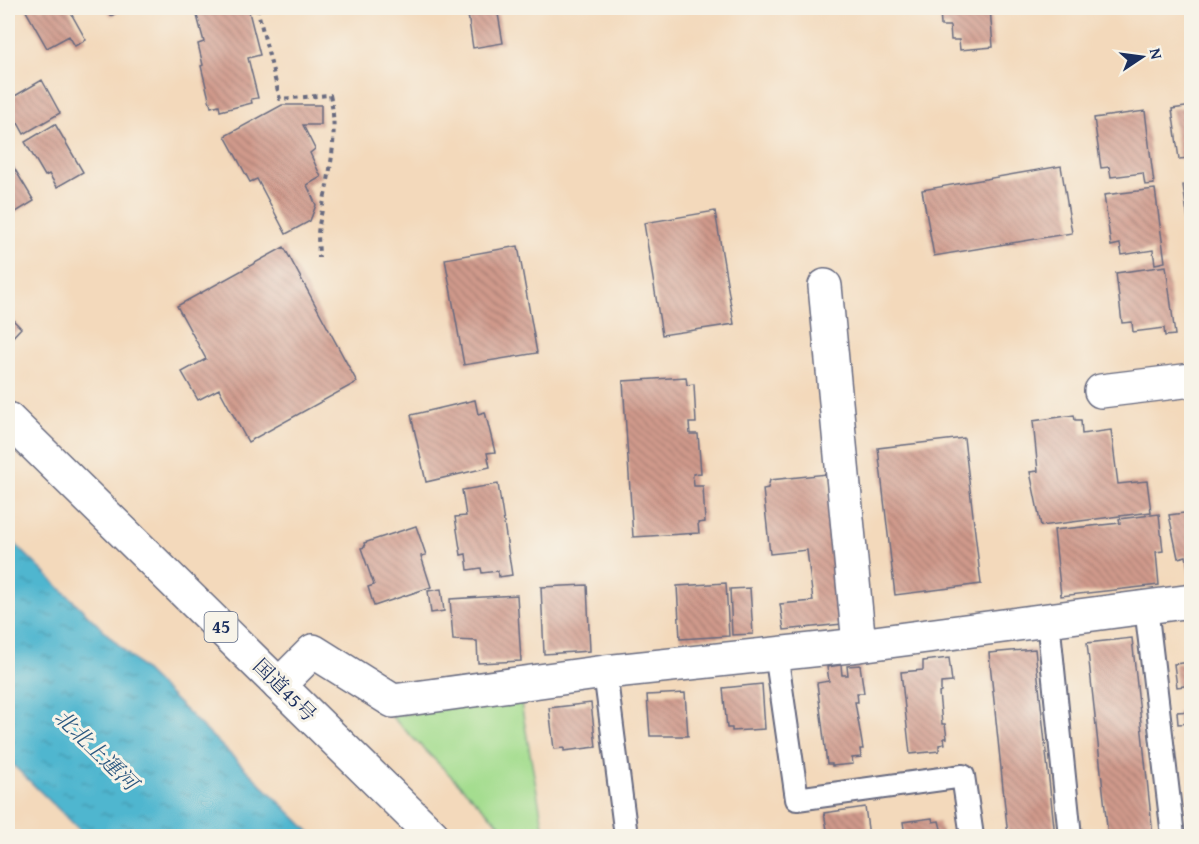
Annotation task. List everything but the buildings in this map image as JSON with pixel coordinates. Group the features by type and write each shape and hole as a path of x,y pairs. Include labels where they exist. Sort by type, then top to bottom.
{"main road":[{"path":"825,286 859,645"},
{"path":"1101,391 1191,380"},
{"name":"国道45号","path":"8,418 433,837"},
{"path":"279,685 312,651 393,701 605,672 859,645 1191,601"}],"lane":[{"path":"1146,607 1173,837"},
{"path":"1048,620 1070,837"},
{"path":"776,653 797,800 963,776 972,837"},
{"path":"605,672 626,837"}],"path":[{"path":"258,8 280,99 330,95 333,107 331,172 318,226 319,258"}],"green space":[{"path":"520,698 545,836 511,836 391,716"}],"water":[{"name":"北北上運河","path":"8,537 314,836 86,836 8,760"}]}
